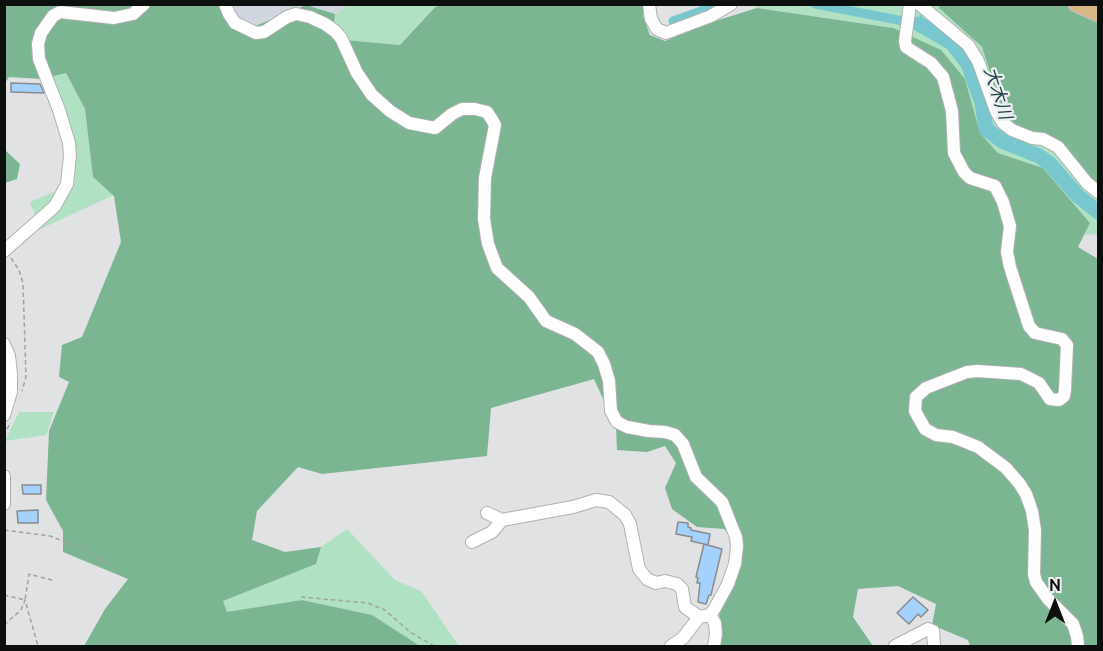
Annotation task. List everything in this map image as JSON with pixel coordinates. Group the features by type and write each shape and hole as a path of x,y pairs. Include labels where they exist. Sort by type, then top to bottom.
{"main road":[{"path":"1076,4 1098,14"}],"street":[{"path":"5,250 55,206 67,184 69,143 39,59 38,44 41,33 53,16 60,12 114,18 133,14 144,4"},
{"path":"225,4 235,23 256,33 264,32 279,21 296,14 325,24 341,38 357,74 372,95 390,111 409,123 435,128 462,109 487,112 495,125 485,177 484,208 488,244 497,267 529,297 546,321 575,334 598,352 609,381 611,411 617,422 627,427 675,435 683,444 696,477 722,502 736,537 737,555 729,584 704,616 683,638 671,646"},
{"path":"649,4 651,19 661,32 671,31 711,16 730,4"},
{"path":"1078,646 1073,624 1048,599 1036,582 1034,573 1035,530 1026,494 1006,468 978,447 953,437 936,435 926,429 915,411 916,397 926,388 967,372 976,371 1021,374 1039,383 1050,399 1059,400 1064,396 1065,390 1067,345 1062,339 1035,333 1029,326 1010,267 1007,252 1010,226 1003,202 995,186 978,181 964,172 954,153 952,111 943,78 931,63 906,47 906,33 912,6 929,14 968,45 978,61 996,111 1003,123 1011,130 1032,138 1043,139 1058,147 1087,183 1098,192"},
{"path":"4,344 9,356 11,392 9,417"},
{"path":"4,476 4,504"},
{"path":"487,513 502,520 573,507 596,500 609,502 625,515 630,524 639,569 647,579 656,583 677,584 682,589 685,607 715,623 714,646"},
{"path":"472,542 492,532 502,520"},
{"path":"895,646 928,629 933,631 934,646"}],"path":[{"path":"5,250 19,270 23,283 26,377 20,401"},
{"path":"4,436 9,417"},
{"path":"4,530 50,536 86,550 105,564"},
{"path":"4,625 21,610 25,600 28,574 55,581"},
{"path":"4,595 25,600"},
{"path":"301,597 368,603 385,610 410,632 434,646"},
{"path":"25,600 38,646"}],"shaded area":[{"path":"231,5 303,5 255,26 236,18"},
{"path":"306,5 349,5 335,14"}],"green space":[{"path":"5,4 231,5 236,18 255,26 306,5 335,14 333,39 400,45 435,7 440,5 643,5 643,16 650,35 665,41 699,26 757,8 893,28 941,50 965,79 980,133 998,153 1043,168 1090,223 1078,247 1098,259 1098,646 970,646 968,640 932,625 936,604 898,586 858,589 853,617 873,646 707,646 722,638 719,613 739,571 741,547 724,529 697,527 672,509 665,488 676,463 665,446 647,452 617,450 616,427 594,379 491,408 487,456 322,474 298,467 257,511 252,540 285,552 321,547 316,564 223,601 227,612 302,600 372,615 420,646 84,646 105,609 128,579 63,552 63,531 46,500 49,431 69,382 59,377 62,345 82,337 121,242 114,196 93,177 85,109 66,73 41,79 9,77 5,83"},
{"path":"940,4 1098,5 1098,186 1079,169 1057,139 1022,130 1003,113 982,47 939,8"},
{"path":"349,5 436,5 400,45 333,39 335,14"},
{"path":"754,5 940,5 939,8 982,47 1003,113 1022,130 1057,139 1079,169 1098,186 1098,234 1084,235 1090,223 1043,168 998,153 980,133 965,79 893,28 757,8"},
{"path":"66,73 85,109 93,177 114,195 40,229 30,202 55,192 75,176 73,139 50,75"},
{"path":"5,150 20,164 17,179 5,183"},
{"path":"19,412 54,412 46,435 5,441"},
{"path":"347,529 395,580 421,591 459,646 420,646 372,615 302,600 227,613 223,601 316,564 321,547"}],"building":[{"path":"11,83 40,84 44,93 11,92"},
{"path":"22,485 41,485 41,494 23,494"},
{"path":"38,510 38,523 18,523 17,511"},
{"path":"678,522 688,523 691,530 710,534 708,545 691,541 692,537 676,534"},
{"path":"704,544 722,549 711,595 706,604 698,602 700,583 697,583 698,578 696,577"},
{"path":"913,597 928,610 921,617 918,614 909,624 897,613"}],"waterway":[{"name":"大木川","path":"673,21 704,10 709,4"},
{"name":"大木川","path":"815,4 919,24"},
{"path":"919,24 922,13"},
{"name":"大木川","path":"919,24 952,43 968,64 982,103 986,129 1002,141 1039,156 1050,164 1078,196 1098,212"}]}
